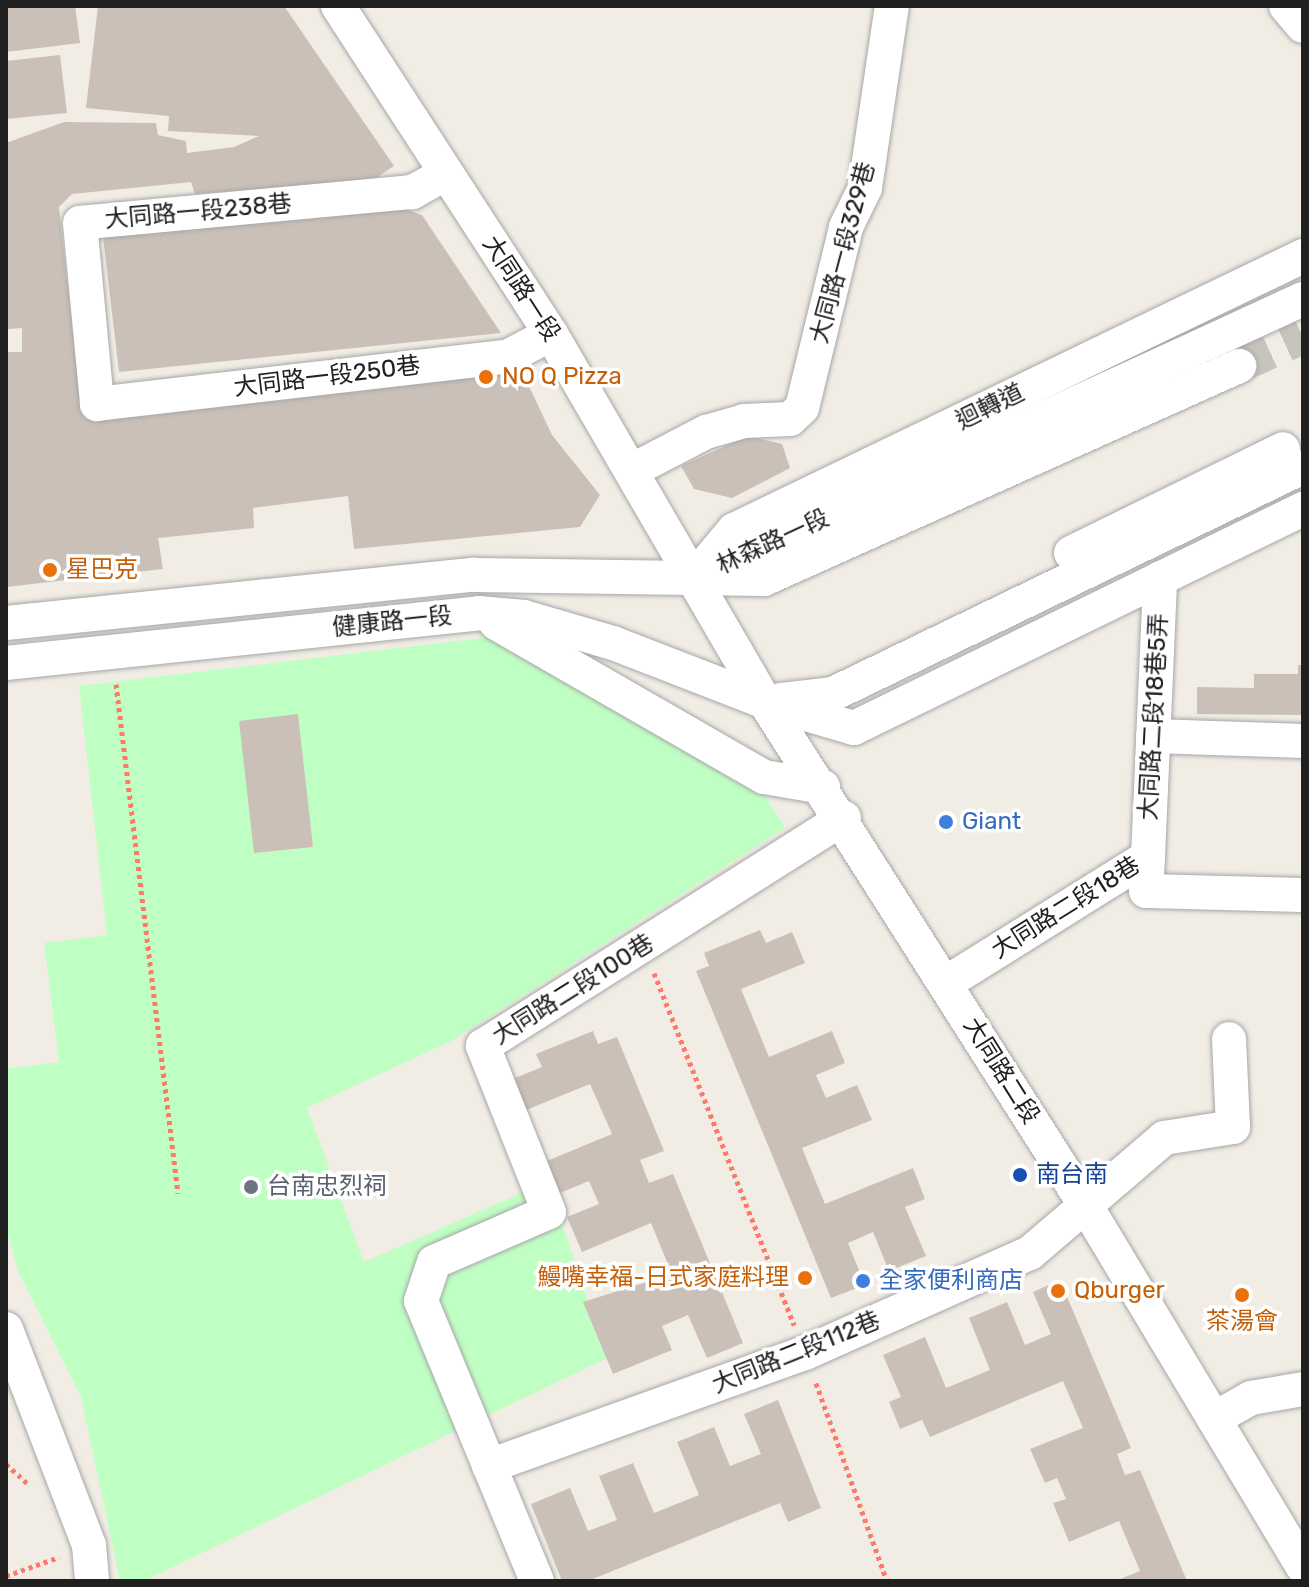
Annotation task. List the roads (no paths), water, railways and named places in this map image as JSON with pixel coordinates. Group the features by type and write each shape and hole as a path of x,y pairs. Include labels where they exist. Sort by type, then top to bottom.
{"street":[{"name":"大同路一段","path":"338,6 551,334 693,579"},
{"name":"大同路一段329巷","path":"631,471 706,432 744,421 777,423 802,408 846,227 865,188 892,6"},
{"path":"1286,6 1303,26"},
{"name":"大同路一段238巷","path":"97,404 80,223 412,192 445,174"},
{"name":"迴轉道","path":"693,579 734,530 1303,256"},
{"name":"林森路一段","path":"693,579 1303,299"},
{"name":"大同路一段250巷","path":"97,404 509,356 551,334"},
{"name":"林森路一段","path":"693,579 764,579 1239,366"},
{"path":"765,702 1293,458"},
{"path":"765,702 854,728 1303,509"},
{"name":"健康路一段","path":"6,623 474,575 693,579"},
{"name":"大同路二段18巷5弄","path":"1148,857 1160,578"},
{"name":"大同路二段","path":"693,579 765,702 844,818 1086,1206 1303,1567"},
{"path":"479,613 764,777 823,787"},
{"name":"健康路一段","path":"6,663 479,613 524,617 613,643 765,702"},
{"path":"1153,736 1303,741"},
{"name":"大同路二段100巷","path":"537,1581 421,1301 434,1262 549,1212 483,1046 844,818"},
{"name":"大同路二段18巷","path":"1148,857 1146,891 1303,895"},
{"name":"大同路二段18巷","path":"946,983 1148,857"},
{"name":"大同路二段112巷","path":"489,1466 805,1353 1030,1253 1164,1138 1233,1127 1229,1039"},
{"path":"6,1329 89,1545 92,1581"},
{"path":"1214,1419 1251,1398 1303,1389"}],"tunnel":[{"path":"1239,366 1303,337"}],"place":[{"name":"NO Q Pizza","path":"486,377"},
{"name":"星巴克","path":"50,570"},
{"name":"Giant","path":"946,822"},
{"name":"南台南","path":"1020,1175"},
{"name":"台南忠烈祠","path":"251,1187"},
{"name":"鰻嘴幸福-日式家庭料理","path":"805,1278"},
{"name":"全家便利商店","path":"863,1281"},
{"name":"Qburger","path":"1058,1291"},
{"name":"茶湯會","path":"1242,1295"}]}
